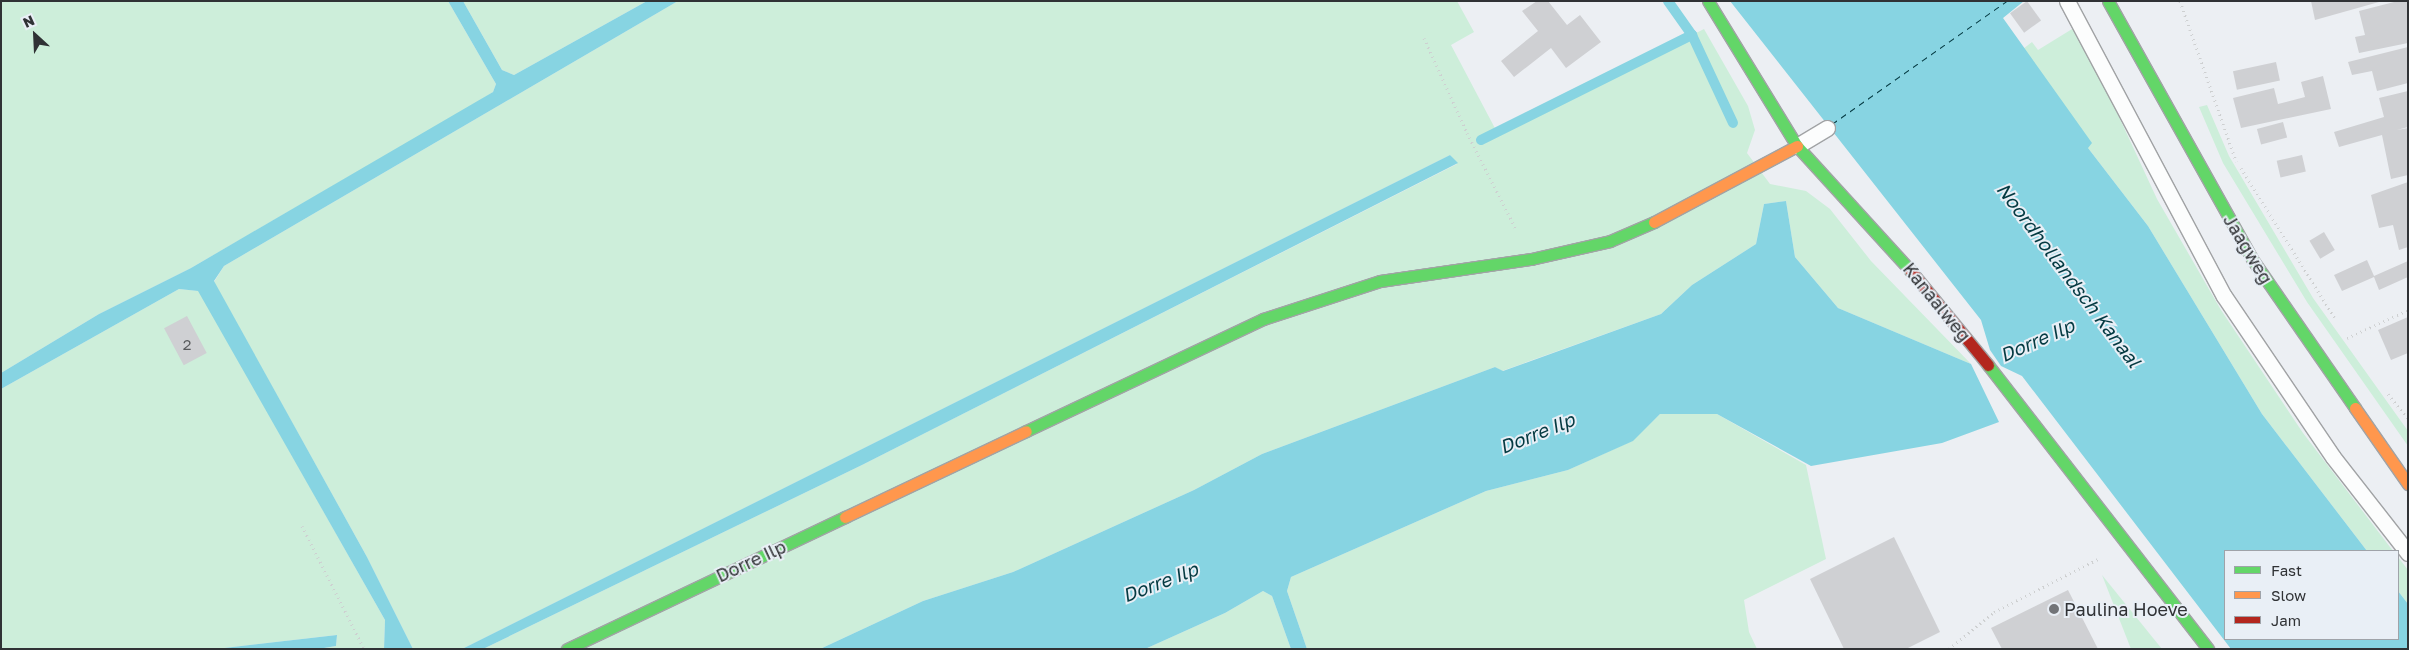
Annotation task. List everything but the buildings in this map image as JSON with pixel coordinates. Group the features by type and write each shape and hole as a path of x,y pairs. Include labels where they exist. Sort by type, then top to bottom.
{"street":[{"name":"Kanaalweg","path":"1708,1 1797,146 1936,298 2208,649"},
{"name":"Jaagweg","path":"2108,1 2252,259 2408,484"},
{"name":"Dorre Ilp","path":"567,649 1263,318 1380,281 1531,259 1610,241 1649,225 1797,146"}],"lane":[{"path":"2067,1 2224,296 2333,457 2408,553"},
{"path":"1797,146 1827,128"}],"path":[{"name":"Jaagweg","path":"2180,1 2236,162 2337,322"},
{"path":"1424,38 1467,133 1531,259"},
{"path":"2347,338 2408,310"},
{"path":"2342,330 2352,346"},
{"path":"2386,393 2408,419"},
{"path":"302,526 364,649"},
{"path":"1949,649 1994,612 2127,544"}],"green space":[{"path":"1,1 448,1 496,84 493,92 471,106 191,268 99,314 1,373"},
{"path":"463,1 647,1 514,75 502,70"},
{"path":"678,1 1457,1 1474,32 1451,45 1498,134 1704,29 1748,106 1755,130 1747,153 1770,184 1806,191 1830,209 1871,261 1971,364 1838,308 1795,257 1786,201 1764,204 1756,244 1692,285 1661,314 1502,371 1495,367 1262,454 1194,490 1013,572 923,601 820,649 483,649 862,465 1457,164 1450,155 462,649 413,649 367,557 214,282 224,266"},
{"path":"2077,26 2157,199 2221,310 2303,433 2392,550 2366,550 2262,414 2148,226 2088,148 2023,49 2032,42 2038,50"},
{"path":"2207,105 2229,156 2313,298 2408,431 2408,446 2307,302 2223,163 2199,107"},
{"path":"179,289 199,291 385,620 384,649 318,649 336,646 337,635 216,649 1,649 1,389"},
{"path":"1660,414 1717,414 1806,465 1826,559 1744,600 1749,632 1757,649 1307,649 1287,591 1291,577 1486,491 1568,470 1632,441"},
{"path":"2399,558 2408,570 2408,604 2399,592"},
{"path":"2102,575 2162,649 2131,649"},
{"path":"1263,591 1272,596 1291,649 1145,649 1225,613"}],"water":[{"path":"448,1 463,1 502,70 514,75 647,1 678,1 224,266 214,281 367,557 413,649 384,649 385,620 198,291 179,289 1,389 1,373 99,314 191,268 493,92 496,84"},
{"name":"Noordhollandsch Kanaal","path":"1730,1 2024,1 2003,18 2092,143 2088,148 2148,226 2262,414 2366,550 2224,550 2224,640 2022,376 2001,366 1990,350 1981,320"},
{"path":"1450,155 1458,163 862,465 483,649 462,649"},
{"path":"1786,201 1795,257 1838,308 1971,364 1999,422 1942,443 1811,466 1717,414 1660,414 1633,441 1568,470 1486,491 1291,577 1287,591 1307,649 1291,649 1272,596 1263,591 1225,613 1145,649 820,649 923,601 1013,572 1194,490 1262,454 1495,367 1503,371 1661,314 1692,285 1756,244 1764,204"},
{"path":"2399,592 2408,604 2408,649 2231,649 2224,640 2399,640"},
{"path":"337,635 336,646 318,649 216,649"}],"waterway":[{"path":"1668,1 1692,35"},
{"path":"1481,140 1692,35 1733,123"}],"ferry route":[{"path":"1832,124 2007,1"}],"traffic: fast":[{"path":"1708,1 1797,146 1910,270"},
{"path":"2108,1 2252,259 2355,408"},
{"path":"1026,431 1263,319 1380,281 1531,259 1610,241 1654,222"},
{"path":"1988,365 2208,649"},
{"path":"567,649 845,517"}],"traffic: slow":[{"path":"1654,222 1797,146"},
{"path":"2355,408 2408,484"},
{"path":"845,517 1026,431"}],"traffic: jam":[{"path":"1910,270 1988,365"}],"place":[{"name":"Paulina Hoeve","path":"2054,609"}]}
